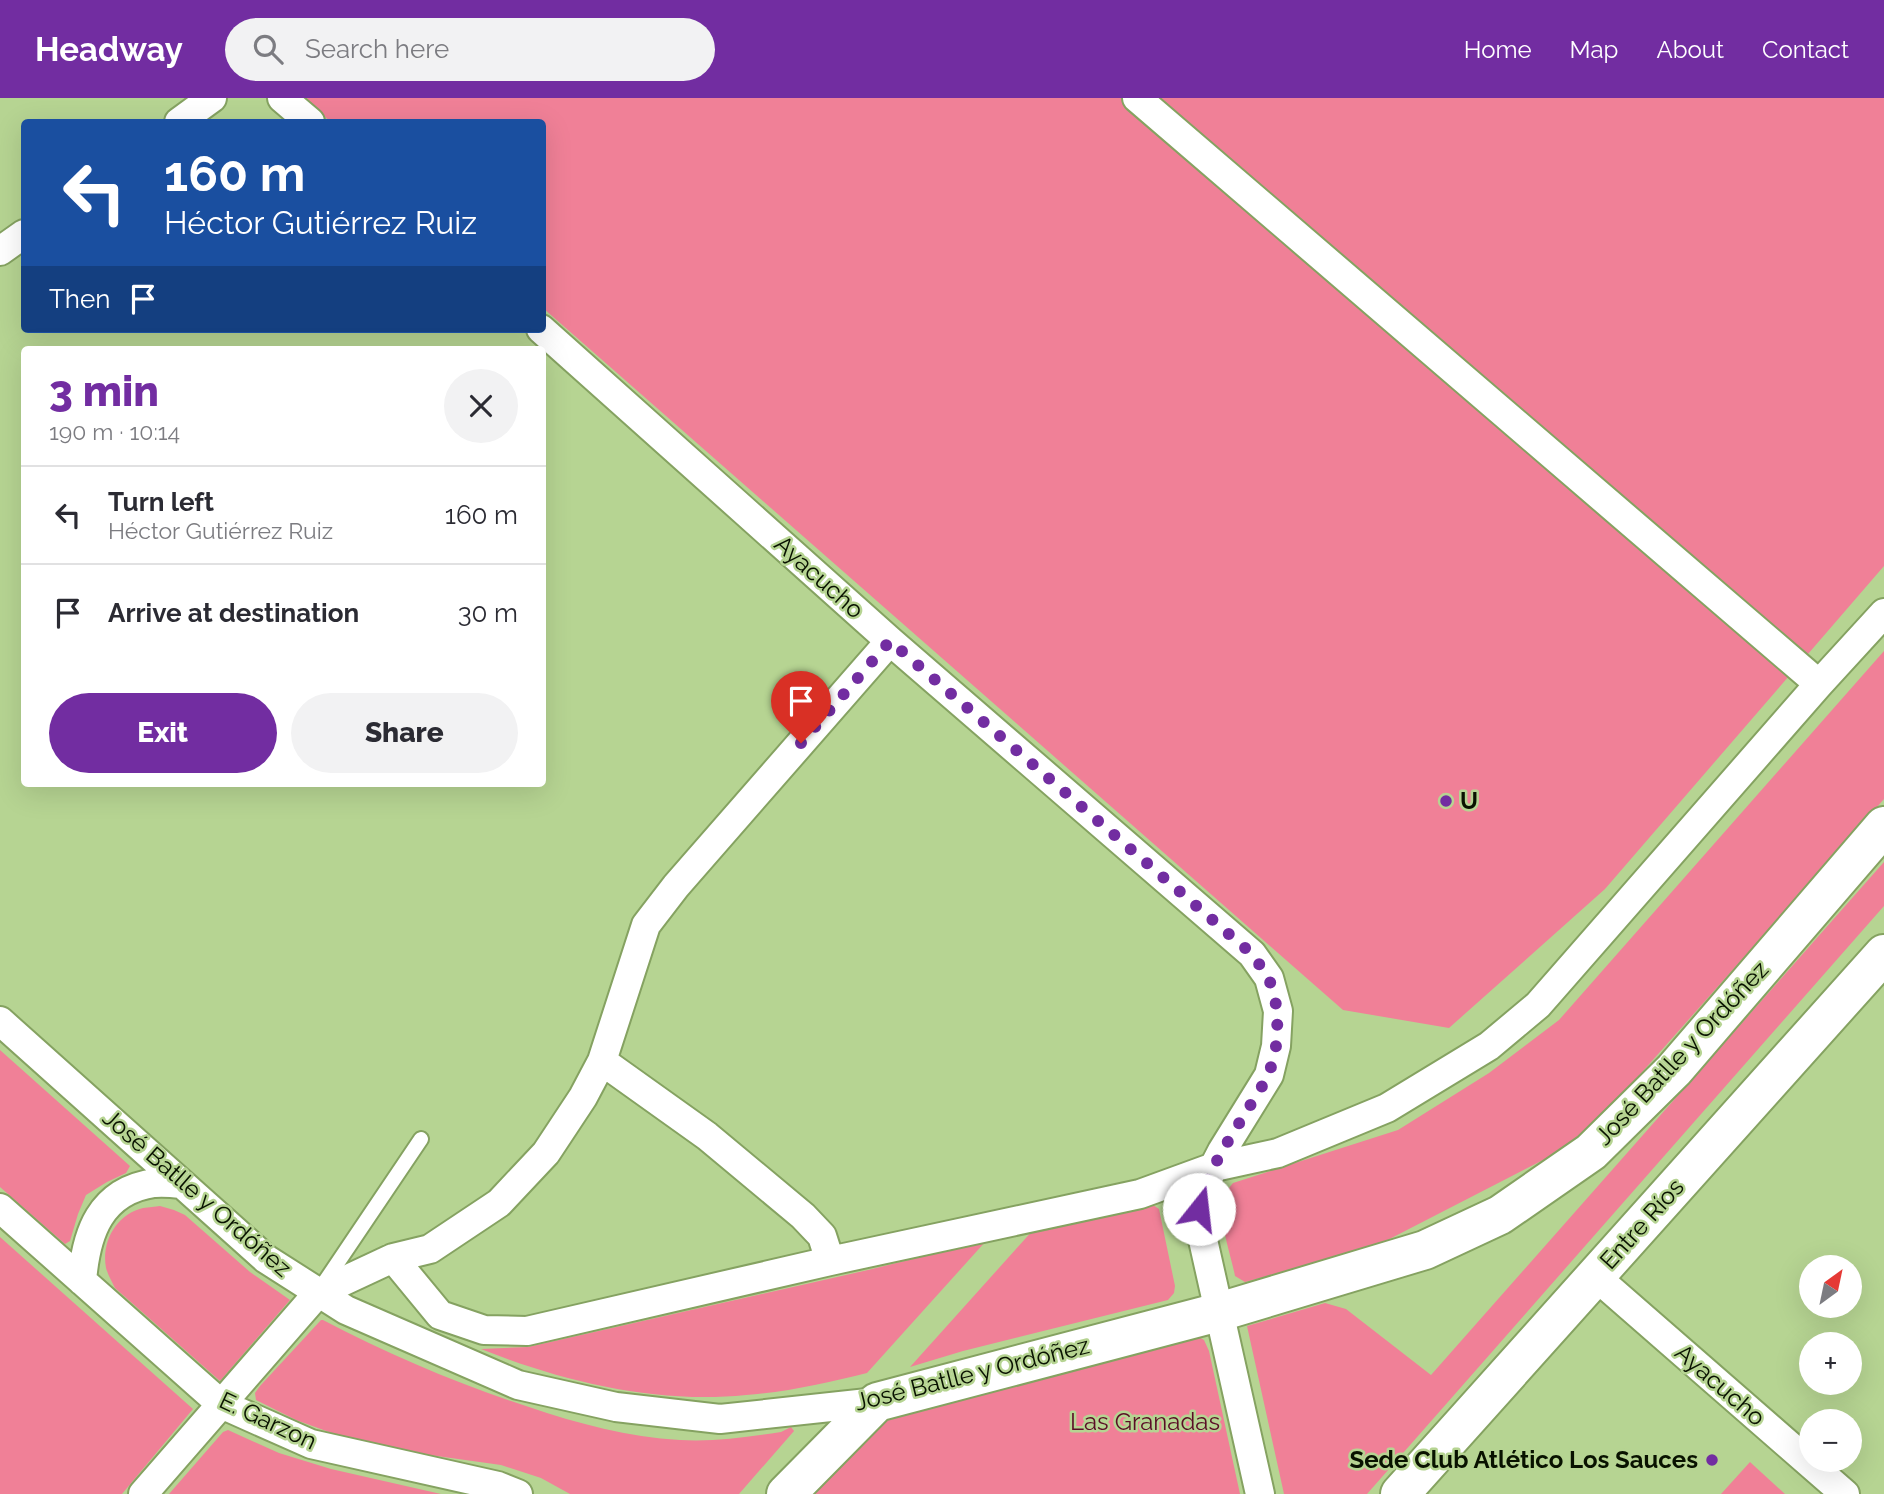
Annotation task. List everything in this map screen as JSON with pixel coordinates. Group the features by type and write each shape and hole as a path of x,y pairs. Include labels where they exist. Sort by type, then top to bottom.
{"street":[{"path":"183,119 212,98"},
{"path":"282,98 306,119"},
{"path":"1137,98 1819,684"},
{"path":"0,251 21,236"},
{"name":"Ayacucho","path":"545,333 890,641 1252,954 1269,978 1278,1012 1276,1046 1269,1075 1206,1182 1199,1209 1201,1231 1260,1494"},
{"path":"393,1258 440,1315 484,1331 527,1331 830,1261 1140,1194 1214,1167 1278,1153 1387,1108 1489,1046 1538,1005 1884,613"},
{"path":"143,1494 318,1293 393,1258 430,1249 499,1203 546,1153 583,1097 602,1060 646,925 676,886 890,641"},
{"name":"José Batlle y Ordóñez","path":"0,1021 266,1259 345,1310 518,1385 616,1407 720,1419 877,1402 1219,1312 1424,1250 1500,1215 1591,1152 1674,1070 1884,826"},
{"name":"Entre Ríos","path":"1400,1494 1884,954"},
{"path":"602,1060 707,1136 803,1216 822,1236 830,1261"},
{"path":"82,1281 84,1255 92,1229 107,1205 123,1193 154,1183 182,1184"},
{"name":"E. Garzon","path":"0,1208 221,1404 311,1444 498,1486 517,1494"},
{"name":"Ayacucho","path":"1595,1276 1845,1494"},
{"path":"786,1494 877,1402"}],"lane":[{"path":"318,1293 421,1139"}],"green space":[{"path":"307,98 1884,98 1884,566 1605,889 1449,1028 1343,1010 546,311 546,119 328,119"},
{"path":"1884,651 1884,799 1582,1140 1372,1248 1245,1282 1235,1276 1222,1211 1225,1194 1233,1183 1398,1130 1489,1073 1559,1020"},
{"path":"1884,862 1884,906 1367,1494 1284,1494 1247,1326 1325,1303 1346,1309 1431,1375"},
{"path":"0,1050 130,1166 126,1173 86,1195 70,1241 65,1244 0,1187"},
{"path":"1148,1203 1159,1209 1175,1286 1174,1293 1168,1300 963,1351 910,1367 1034,1229"},
{"path":"160,1206 185,1215 250,1272 290,1300 220,1381 115,1288 107,1271 106,1248 113,1230 134,1211"},
{"path":"0,1237 193,1409 122,1494 0,1494"},
{"path":"986,1241 867,1373 822,1384 761,1394 712,1397 644,1393 578,1380 481,1349 528,1347"},
{"path":"321,1320 450,1379 604,1429 642,1436 693,1440 756,1436 781,1432 791,1427 794,1431 739,1494 570,1494 541,1478 501,1465 401,1451 340,1436 296,1420 256,1400 255,1393 260,1386"},
{"name":"Las Granadas","path":"1195,1335 1204,1340 1209,1351 1240,1494 804,1494 886,1412"},
{"path":"228,1430 279,1453 331,1469 441,1494 169,1494 223,1432"},
{"path":"1750,1462 1785,1494 1721,1494"}],"place":[{"name":"U","path":"1446,801"},
{"name":"Sede Club Atlético Los Sauces","path":"1712,1460"}],"route":[{"path":"801,743 890,641 1252,954 1269,978 1278,1012 1276,1046 1269,1075 1222,1151 1206,1182 1199,1209"}]}
